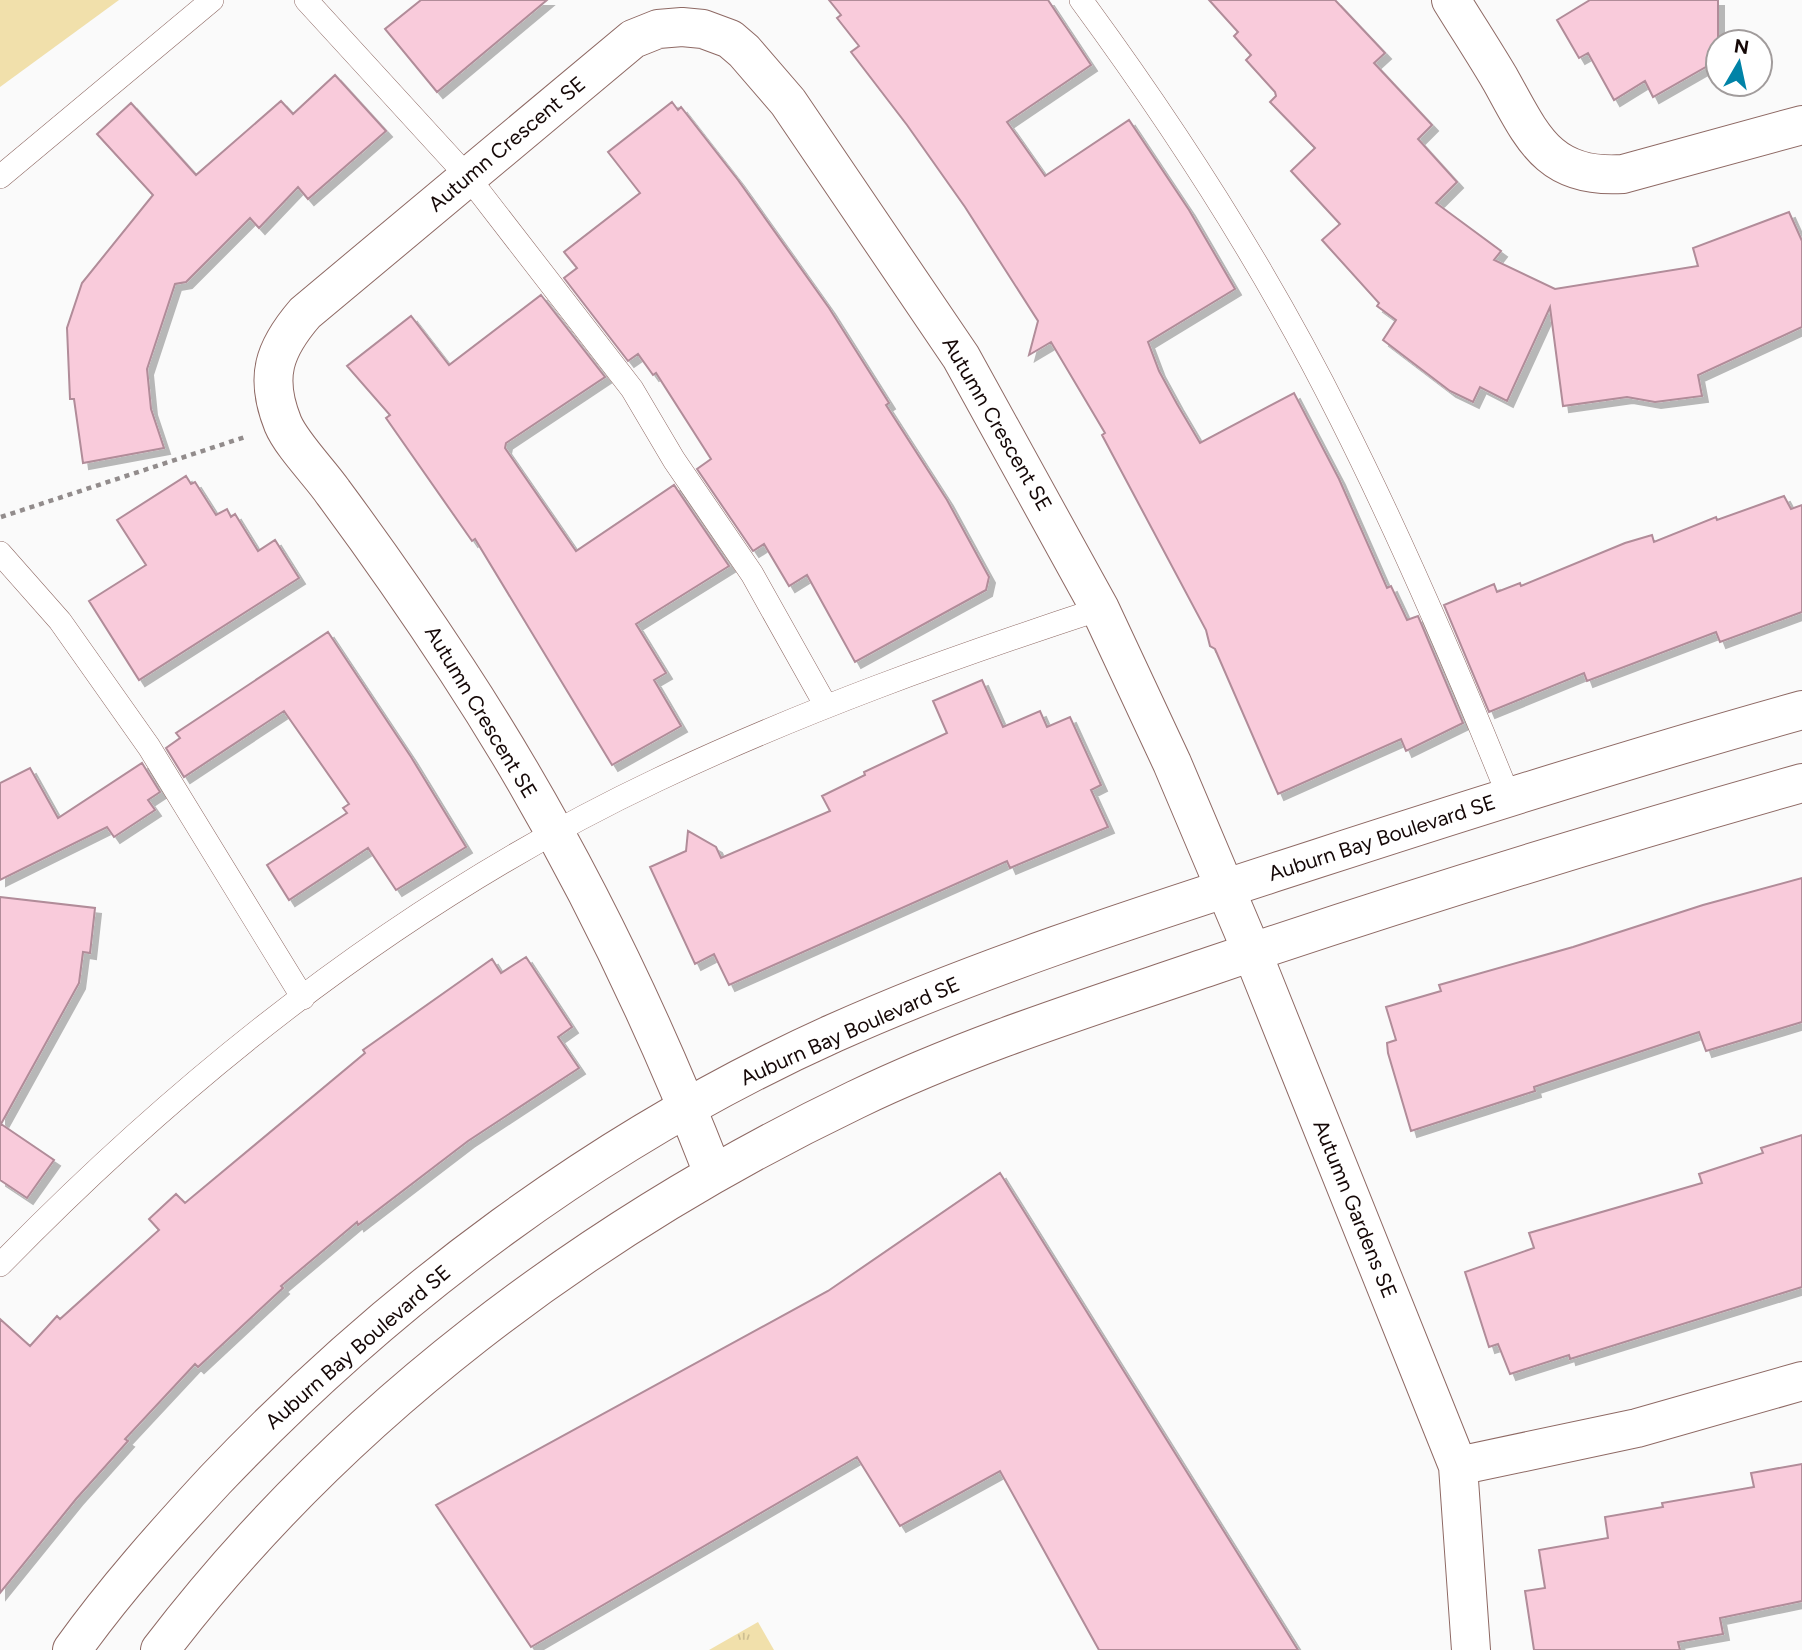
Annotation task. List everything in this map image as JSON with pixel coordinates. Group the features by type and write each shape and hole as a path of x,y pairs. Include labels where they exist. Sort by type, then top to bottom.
{"street":[{"path":"1451,0 1531,137 1558,160 1578,169 1599,176 1623,174 1802,125"},
{"name":"Autumn Crescent SE","path":"713,1173 688,1108 630,978 555,834 471,691 415,605 284,425 273,386 274,363 283,339 305,313 633,39 658,30 682,27 703,29 730,39 744,51 788,102 961,357 1100,609 1172,763 1225,888"},
{"name":"Auburn Bay Boulevard SE","path":"72,1650 178,1520 268,1425 402,1303 576,1176 688,1108 835,1033 966,978 1225,888 1509,797 1802,710"},
{"path":"160,1650 265,1526 355,1438 442,1362 516,1303 713,1173 855,1100 951,1058 1411,900 1802,783"},
{"name":"Autumn Gardens SE","path":"1225,888 1458,1465 1471,1650"},
{"path":"1458,1465 1637,1428 1802,1381"}],"lane":[{"path":"0,177 212,0"},
{"path":"306,0 468,177 632,389 674,460 752,574 826,706"},
{"path":"1081,0 1199,172 1304,349 1340,417 1431,609 1509,797"},
{"path":"0,554 60,621 149,747 303,998"},
{"path":"0,1265 112,1154 249,1037 418,915 555,834 656,780 826,706 949,658 1100,609"}],"path":[{"path":"0,518 284,425"}],"green space":[{"path":"0,0 119,0 0,87"},
{"path":"758,1622 774,1650 709,1650"}],"building":[{"path":"421,0 547,0 437,92 385,29"},
{"path":"829,0 1048,0 1091,65 1007,122 1045,176 1129,120 1189,210 1235,289 1148,342 1159,371 1177,404 1200,443 1294,393 1339,479 1387,588 1391,586 1407,620 1418,616 1463,723 1406,751 1401,739 1278,794 1215,649 1210,646 1206,630 1102,435 1105,433 1051,342 1029,355 1038,321 965,207 851,52 859,46 837,18 841,15"},
{"path":"1209,0 1335,0 1385,53 1374,63 1432,125 1418,139 1457,182 1436,203 1501,251 1494,260 1555,289 1698,266 1693,248 1789,212 1802,241 1802,327 1698,375 1702,396 1655,402 1627,397 1563,406 1550,307 1507,401 1480,387 1473,402 1450,391 1383,340 1396,320 1377,306 1379,303 1322,240 1340,224 1291,171 1315,148 1270,102 1276,96 1275,92 1246,60 1251,55 1234,36 1238,32"},
{"path":"1590,0 1718,0 1718,28 1704,28 1704,68 1653,97 1645,81 1614,100 1588,53 1579,58 1557,20"},
{"path":"335,75 386,131 308,199 298,187 259,228 250,218 186,282 175,284 147,369 151,409 164,448 83,463 74,399 70,399 67,328 82,283 153,195 97,134 131,103 196,175 281,101 293,114"},
{"path":"672,102 678,110 681,107 738,180 829,308 889,403 886,405 947,500 989,577 986,590 855,662 807,575 789,586 764,544 753,551 697,469 711,459 656,373 653,375 638,354 628,361 564,278 577,268 564,252 640,193 608,152"},
{"path":"541,295 605,377 506,443 505,448 576,551 674,485 729,566 636,624 666,673 654,680 681,726 612,765 475,539 472,541 386,418 390,415 347,366 411,316 449,365"},
{"path":"186,476 191,484 195,482 216,515 227,509 231,517 235,514 258,551 275,540 299,578 139,680 89,601 146,565 117,520"},
{"path":"1784,496 1791,509 1802,505 1802,612 1720,642 1716,632 1587,681 1584,673 1489,712 1444,605 1494,584 1497,592 1520,583 1521,586 1625,543 1652,535 1654,542 1716,517 1717,520"},
{"path":"328,632 411,757 466,847 396,890 368,848 289,900 267,865 347,813 343,808 349,804 284,711 184,777 166,748 180,738 176,733"},
{"path":"982,680 1003,727 1040,711 1047,727 1070,717 1101,785 1091,790 1108,827 1010,868 1007,861 729,985 714,954 695,964 650,867 686,851 688,831 716,847 721,858 830,811 822,796 865,775 864,772 947,733 933,701"},
{"path":"142,763 160,792 148,800 155,810 114,837 107,827 0,880 0,783 30,768 58,818"},
{"path":"1802,878 1802,1022 1706,1051 1699,1032 1534,1087 1535,1091 1411,1131 1388,1053 1387,1043 1396,1040 1386,1007 1441,991 1439,985"},
{"path":"0,897 95,908 90,953 83,952 79,983 1,1124 54,1160 27,1198 0,1180"},
{"path":"526,957 572,1027 558,1037 579,1068 468,1141 358,1225 357,1222 281,1286 283,1288 198,1367 195,1364 125,1439 128,1441 76,1499 0,1593 0,1319 30,1346 57,1316 60,1319 159,1230 149,1219 176,1194 185,1203 365,1053 363,1050 492,959 501,973"},
{"path":"1802,1135 1802,1287 1570,1359 1569,1355 1510,1374 1498,1344 1489,1347 1465,1272 1534,1248 1529,1233 1702,1183 1699,1174 1763,1153 1761,1148"},
{"path":"1000,1173 1298,1650 1099,1650 1000,1471 900,1526 857,1457 531,1647 436,1505 828,1291"},
{"path":"1802,1464 1802,1601 1720,1618 1723,1634 1678,1642 1680,1650 1534,1650 1525,1591 1545,1588 1539,1550 1608,1538 1605,1517 1663,1507 1662,1503 1754,1487 1751,1473"}]}
